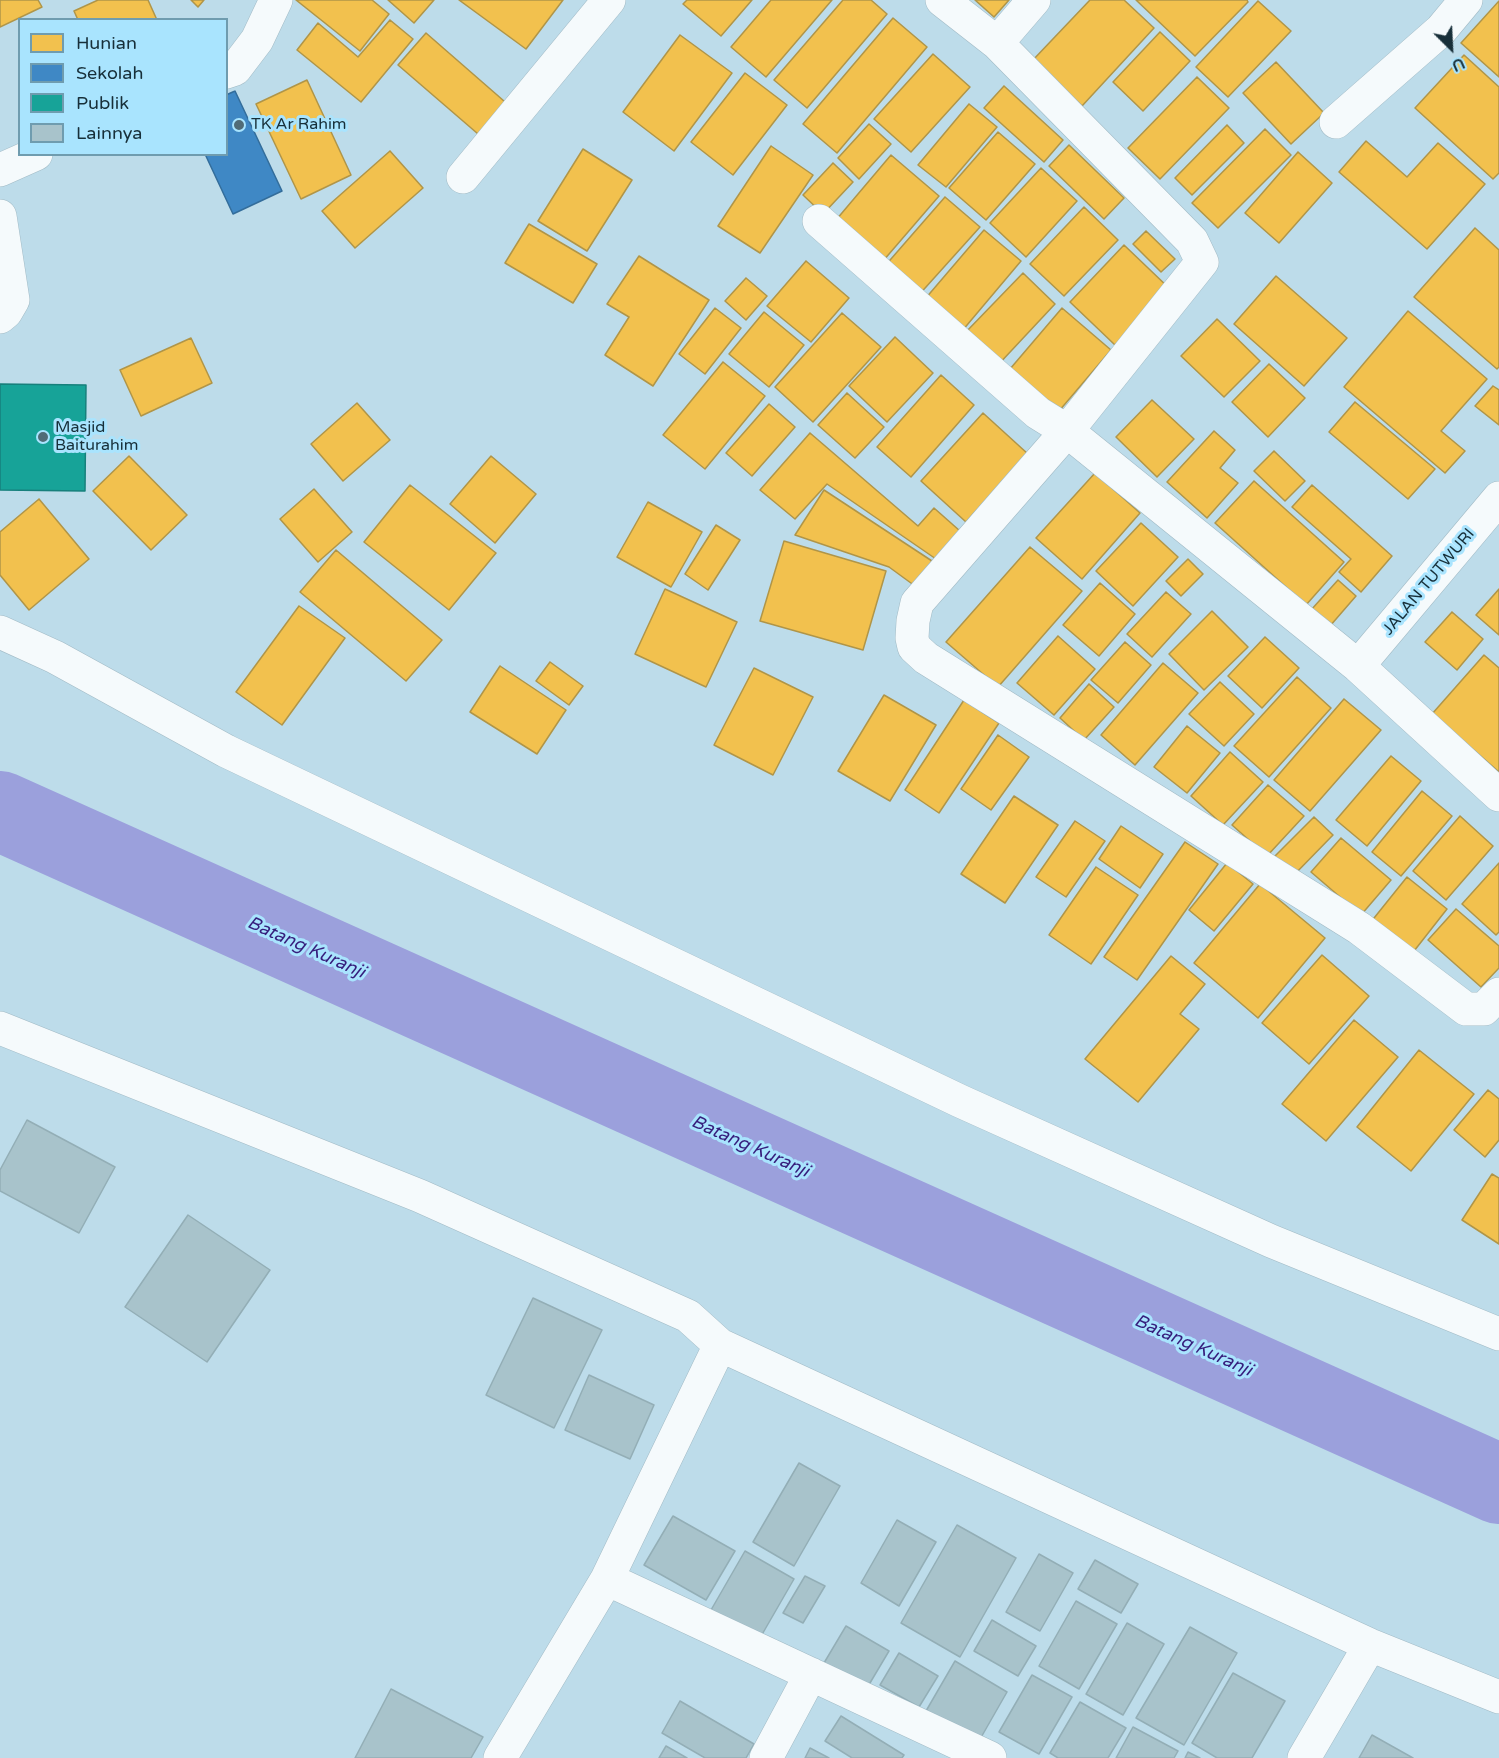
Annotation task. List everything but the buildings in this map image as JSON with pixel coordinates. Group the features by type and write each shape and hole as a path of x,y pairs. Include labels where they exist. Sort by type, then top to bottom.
{"street":[{"path":"228,71 235,69 257,40 276,0"},
{"path":"463,177 609,0"},
{"path":"942,0 997,43 1192,241 1202,262 1067,431 917,603 913,621 914,646 926,658 1359,928 1466,1009 1484,1009 1499,994"},
{"path":"997,43 1034,0"},
{"path":"1336,122 1441,30 1466,0"},
{"path":"0,170 32,156"},
{"path":"0,216 13,300 0,317"},
{"path":"819,220 1038,413 1067,431 1358,666 1499,795"},
{"name":"JALAN TUTWURI","path":"1358,666 1499,498"},
{"path":"0,633 55,657 226,751 960,1101 1271,1241 1499,1334"},
{"path":"0,1028 420,1196 688,1316 720,1346 1370,1646 1499,1697"},
{"path":"500,1758 607,1579 720,1346"},
{"path":"607,1579 990,1758"},
{"path":"1304,1758 1370,1646"},
{"path":"766,1758 811,1674"}],"waterway":[{"name":"Batang Kuranji","path":"0,811 1499,1484"}],"place":[{"name":"TK Ar Rahim","path":"239,125"},
{"name":"Masjid Baiturahim","path":"43,437"}]}
